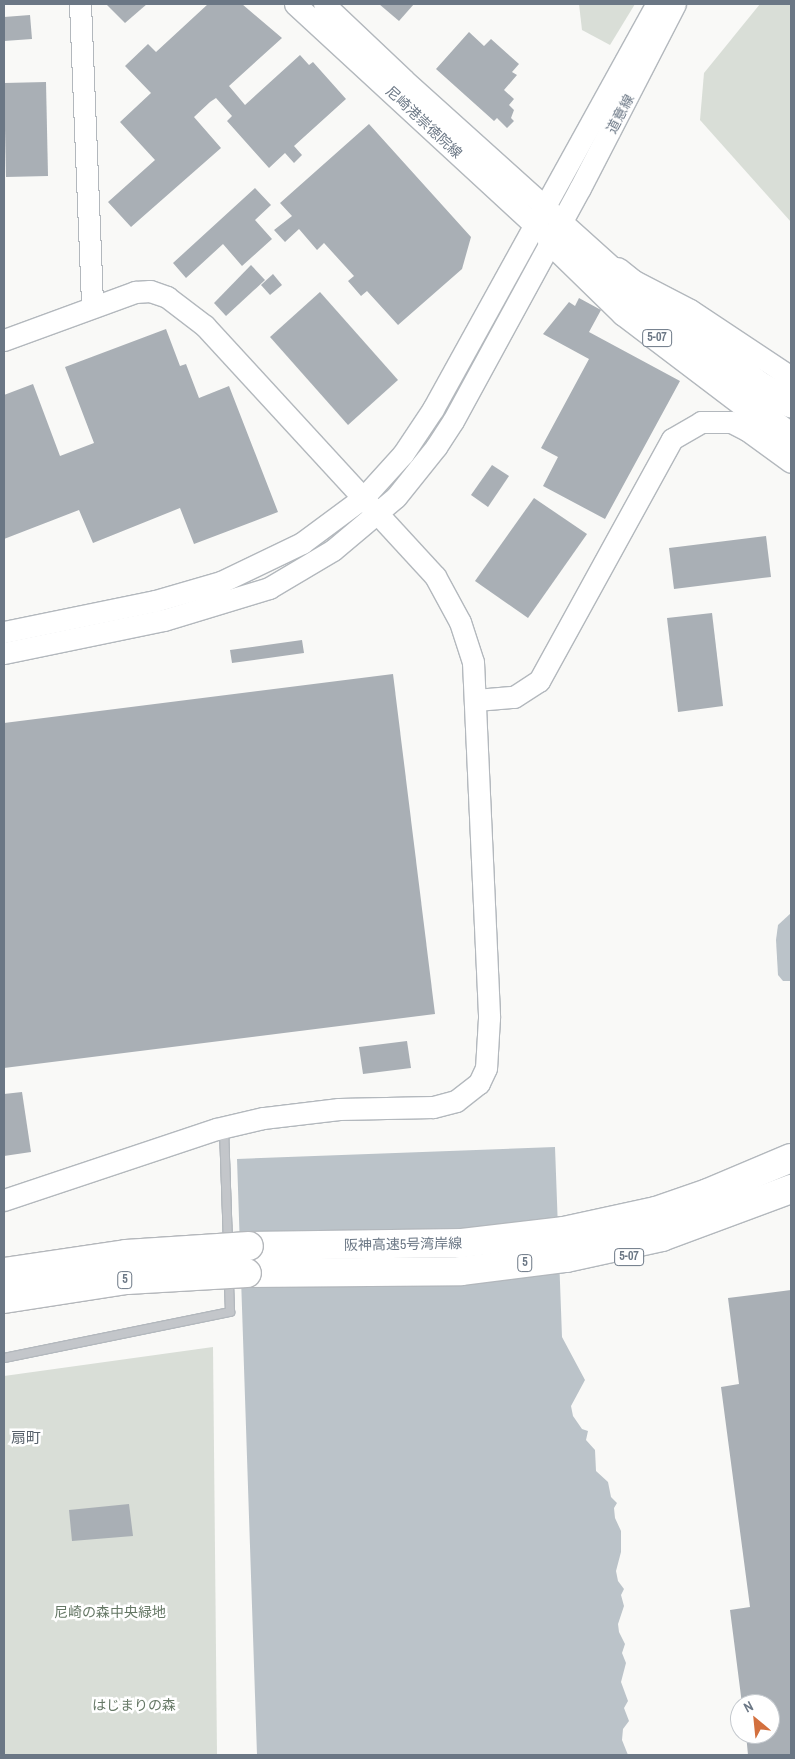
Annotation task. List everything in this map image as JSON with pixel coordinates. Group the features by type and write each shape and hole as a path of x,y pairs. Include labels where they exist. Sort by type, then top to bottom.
{"highway":[{"name":"5-07","path":"549,229 625,312 786,411"},
{"name":"5-07","path":"617,272 758,385 786,411"},
{"path":"656,1211 746,1171 791,1145"},
{"name":"阪神高速5号湾岸線","path":"7,1284 84,1258 172,1250 512,1239 656,1211 708,1193 791,1158"},
{"name":"阪神高速5号湾岸線","path":"7,1284 76,1286 182,1276 461,1271 566,1258 628,1246 712,1221 791,1189"},
{"name":"5-07","path":"461,1271 516,1274 609,1261 677,1245 791,1207"}],"street":[{"path":"80,4 92,306"},
{"name":"尼崎港崇徳院線","path":"295,4 549,229 617,272 690,310 786,411"},
{"name":"尼崎港崇徳院線","path":"324,4 545,207"},
{"name":"道意線","path":"549,229 545,207 656,4"},
{"name":"道意線","path":"549,229 675,4"},
{"path":"4,632 155,601 221,582 302,544 364,497 403,454 549,229"},
{"path":"4,652 164,620 224,604 269,588 311,565 380,513 436,447 549,229"},
{"path":"4,340 92,306 135,292 150,291 186,309 380,513 446,592 470,650 476,700 489,1018 486,1068 479,1083 469,1094 444,1106 294,1113 223,1127 4,1200"},
{"path":"476,700 514,697 539,681 672,439 701,422 731,422 747,430 791,462"}],"lane":[{"path":"223,1127 229,1254"},
{"path":"220,1236 228,1234"},
{"path":"7,1284 202,1240"},
{"path":"4,1358 230,1312 229,1264"}],"green space":[{"path":"579,4 635,4 610,45 582,30"},
{"path":"760,4 791,4 791,222 700,120 704,73"},
{"name":"尼崎の森中央緑地","path":"213,1347 217,1755 4,1755 4,1376"}],"shaded area":[{"path":"791,913 791,981 783,981 778,975 776,940 778,925"},
{"path":"555,1147 562,1337 585,1380 571,1406 573,1416 582,1429 588,1431 586,1440 595,1450 596,1471 608,1482 611,1497 617,1503 614,1508 615,1518 621,1531 621,1552 616,1571 618,1581 624,1589 621,1595 624,1606 618,1624 619,1632 625,1644 622,1653 626,1663 621,1682 628,1701 624,1708 629,1721 623,1729 622,1740 628,1755 257,1755 237,1159"}],"building":[{"path":"106,4 147,4 125,23"},
{"path":"208,4 242,4 282,38 229,86 245,105 300,55 309,65 313,62 346,99 294,146 302,155 294,163 285,153 269,168 227,121 232,116 216,98 194,117 221,148 131,227 108,202 155,160 120,122 151,93 125,66 148,44 156,52"},
{"path":"379,4 414,4 399,21"},
{"path":"30,15 32,39 4,41 4,17"},
{"path":"469,32 484,46 491,39 519,64 512,72 517,75 504,90 514,99 509,105 514,110 511,118 514,121 507,128 497,118 494,121 436,69"},
{"path":"46,82 48,176 6,177 4,83"},
{"path":"369,124 471,237 462,269 398,325 367,291 361,296 348,281 354,276 324,243 317,250 299,229 285,242 274,230 292,216 280,203"},
{"path":"255,188 271,205 255,220 272,239 242,266 223,244 186,278 173,263"},
{"path":"251,265 265,280 226,316 214,303"},
{"path":"273,274 282,285 270,295 261,285"},
{"path":"320,292 398,380 348,425 270,337"},
{"path":"579,298 601,310 589,332 680,381 605,519 543,486 558,457 541,448 589,359 543,334 569,302 575,306"},
{"path":"166,329 180,366 186,364 199,398 229,386 278,512 194,544 180,508 93,543 79,510 4,539 4,395 33,384 60,456 94,443 65,367"},
{"path":"492,465 509,476 488,507 471,495"},
{"path":"534,498 587,534 528,618 475,581"},
{"path":"766,536 771,577 674,589 669,548"},
{"path":"712,613 723,706 678,712 667,618"},
{"path":"302,640 304,653 232,663 230,650"},
{"path":"393,674 435,1014 4,1068 4,723"},
{"path":"407,1041 411,1068 363,1074 359,1047"},
{"path":"22,1092 31,1152 4,1156 4,1094"},
{"path":"791,1290 791,1755 748,1755 747,1744 780,1744 780,1694 741,1694 730,1610 750,1607 721,1387 739,1384 728,1298"},
{"path":"129,1504 133,1536 72,1541 69,1510"}],"district":[{"name":"扇町","path":"26,1438"}],"park label":[{"name":"はじまりの森","path":"134,1705"}]}
